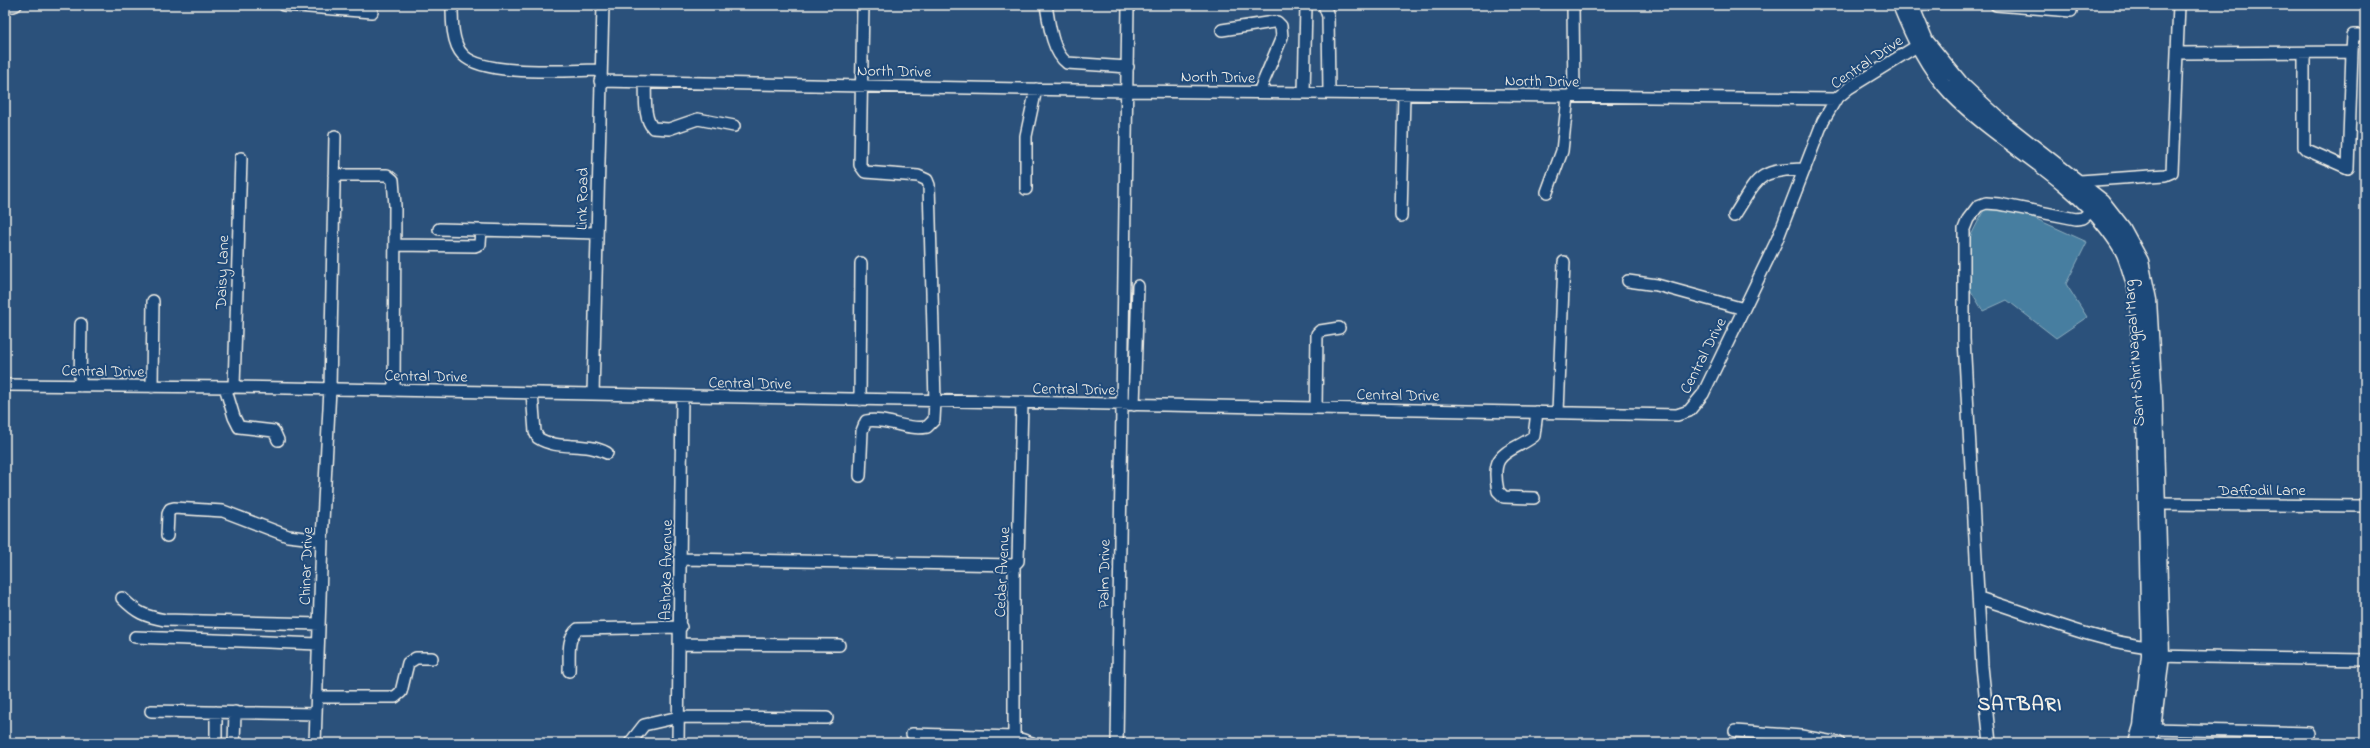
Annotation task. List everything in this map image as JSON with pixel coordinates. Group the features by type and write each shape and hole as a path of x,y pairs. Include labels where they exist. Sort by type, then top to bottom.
{"main road":[{"name":"Sant Shri Nagpal Marg","path":"1908,5 1921,43 1953,95 1996,132 2066,185 2097,205 2123,228 2134,246 2146,278 2149,300 2159,504 2158,570 2153,653 2141,726 2136,743"},
{"name":"Sant Shri Nagpal Marg","path":"1921,43 2003,123 2080,181 2097,205 2124,252 2136,291 2144,416 2153,653 2153,729 2148,743"}],"street":[{"path":"283,5 372,12"},
{"name":"North Drive","path":"452,5 455,37 463,54 478,64 497,69 600,76 645,82 1127,91 1836,99"},
{"name":"Link Road","path":"592,394 603,5"},
{"path":"860,476 862,431 866,421 881,420 909,427 927,427 934,420 935,401 929,185 926,180 918,176 875,173 861,169 859,162 863,5"},
{"path":"1046,5 1058,52 1067,63 1128,67"},
{"name":"Palm Drive","path":"1117,743 1128,5"},
{"path":"1304,93 1306,5"},
{"path":"1324,5 1328,16 1329,93"},
{"path":"1547,192 1562,150 1571,96 1573,5"},
{"path":"1908,5 1927,5"},
{"path":"1996,5 2071,11"},
{"path":"2080,181 2165,176 2172,172 2179,53 2179,5"},
{"path":"1222,30 1273,22 1278,22 1281,26 1282,37 1259,92"},
{"path":"2304,53 2304,147 2307,150 2348,168 2353,35 2365,35"},
{"name":"Central Drive","path":"5,385 229,387 682,397 1677,415 1689,411 1703,394 1777,240 1823,121 1836,99 1849,88 1921,43"},
{"path":"2179,53 2352,52"},
{"path":"645,82 647,115 649,124 653,128 669,129 698,119 734,126"},
{"path":"1026,189 1026,136 1036,89"},
{"path":"1401,216 1404,94"},
{"name":"Chinar Drive","path":"315,743 322,540 330,389 335,136"},
{"name":"Daisy Lane","path":"241,158 229,387 234,417 239,427 274,431 278,440"},
{"path":"1734,216 1761,177 1779,170 1805,169"},
{"path":"334,175 391,177 394,184 394,390"},
{"path":"1990,743 1982,666 1964,339 1964,230 1972,212 1978,206 1986,203 1999,204 2076,219 2083,218 2097,205"},
{"path":"439,229 596,233"},
{"path":"395,245 475,246 480,244 481,230"},
{"path":"860,400 861,262"},
{"path":"1558,412 1564,262"},
{"path":"1628,281 1664,287 1744,309"},
{"path":"1134,405 1138,286"},
{"path":"152,387 153,301"},
{"path":"80,386 81,324"},
{"path":"1316,408 1317,334 1320,331 1339,328"},
{"path":"532,393 535,432 538,438 551,444 592,447 607,453"},
{"name":"Ashoka Avenue","path":"678,743 682,559 682,397"},
{"name":"Cedar Avenue","path":"1014,740 1014,566 1018,561 1022,403"},
{"path":"1534,498 1504,497 1498,491 1497,473 1502,455 1507,450 1534,436 1537,412"},
{"name":"Daffodil Lane","path":"2159,504 2365,506"},
{"path":"167,536 168,514 170,509 174,508 223,511 288,536 322,540"},
{"path":"682,559 1014,566"},
{"path":"122,598 136,611 148,617 165,620 319,624"},
{"path":"1979,598 2023,611 2076,632 2153,653 2365,660"},
{"path":"569,671 570,640 572,633 578,629 681,627"},
{"path":"135,637 318,644"},
{"path":"680,644 839,645"},
{"path":"316,697 395,697 402,692 408,663 416,658 432,658"},
{"path":"151,711 316,714"},
{"path":"216,712 216,743"},
{"path":"234,743 235,712"},
{"path":"630,743 644,725 679,717 827,718"},
{"path":"2153,729 2309,733"},
{"path":"1735,731 1801,736 1839,743"},
{"path":"912,734 1014,740 1032,743"}],"water":[{"path":"1990,198 2087,242 2066,284 2087,317 2056,338 2007,300 1983,311 1971,291 1962,253"}],"district":[{"name":"SATBARI","path":"2020,703"}]}
